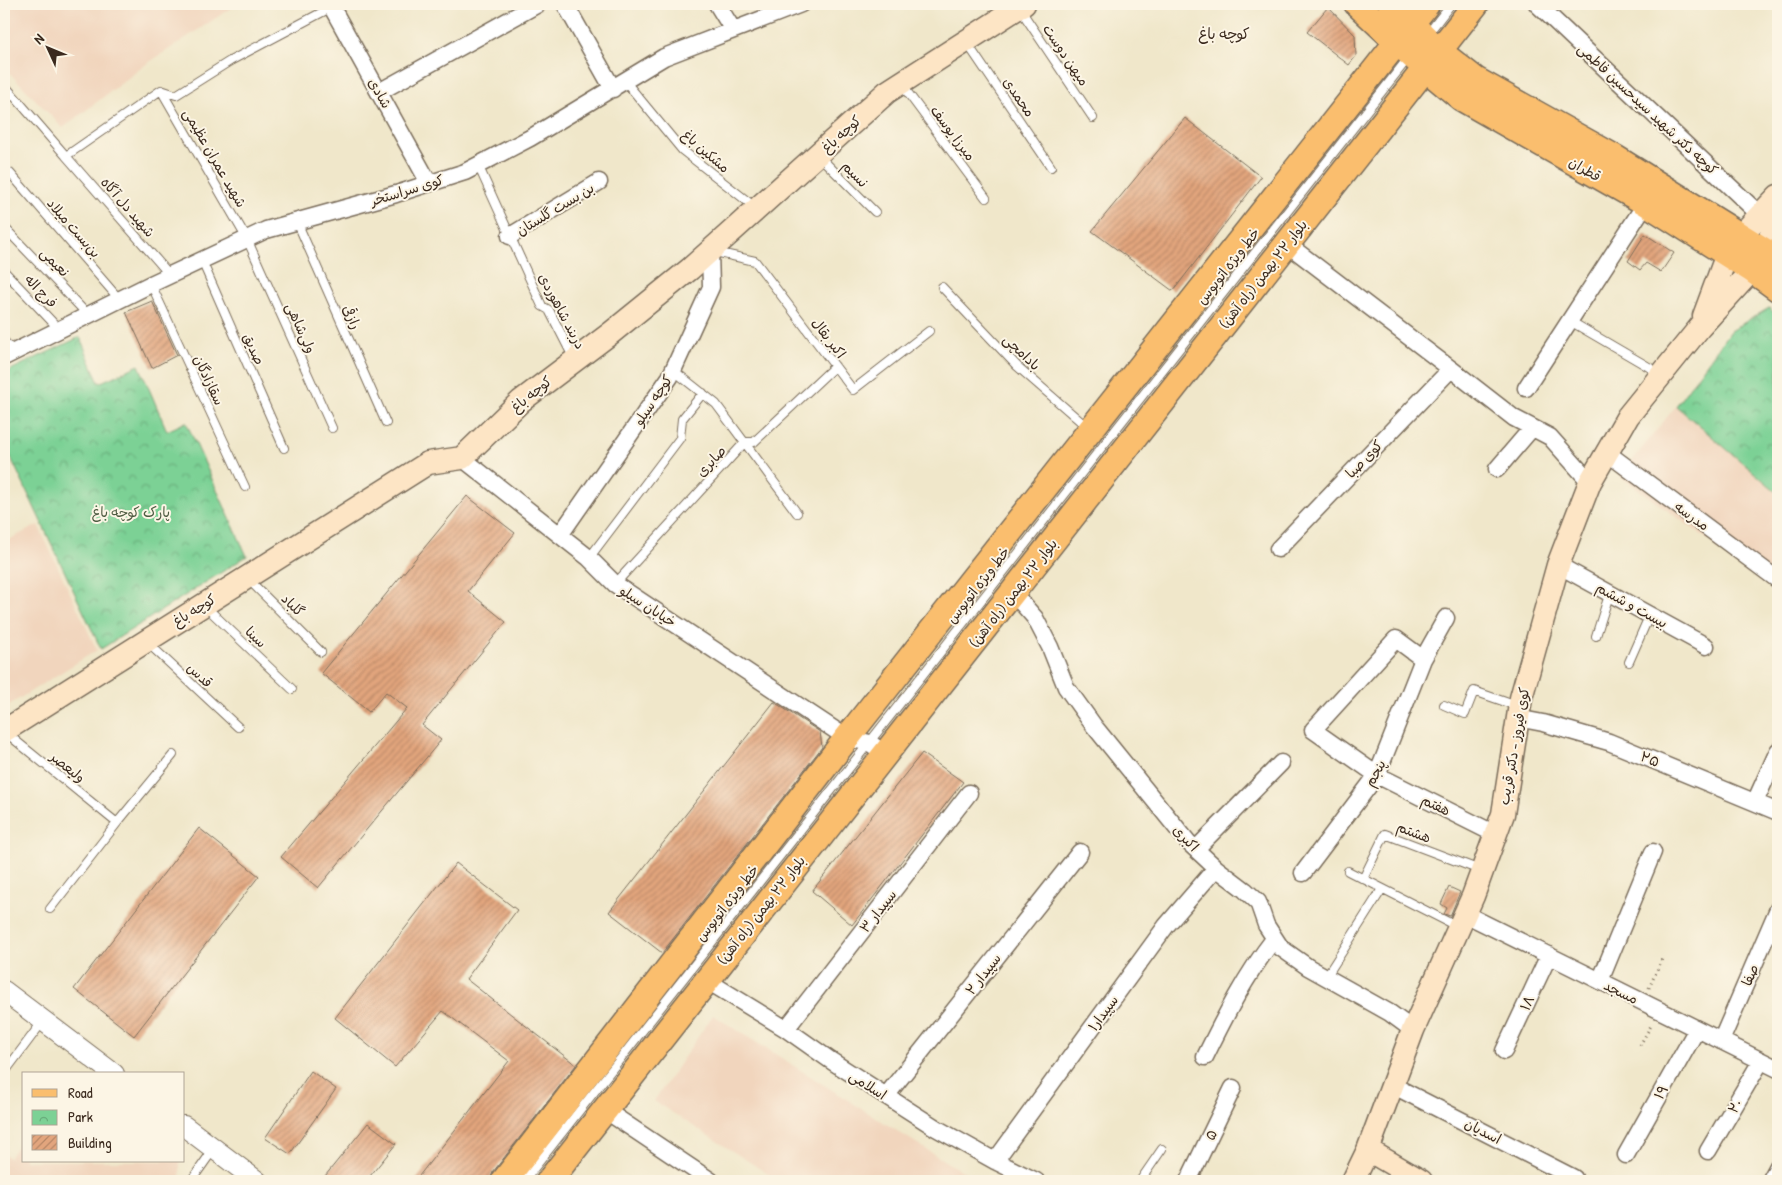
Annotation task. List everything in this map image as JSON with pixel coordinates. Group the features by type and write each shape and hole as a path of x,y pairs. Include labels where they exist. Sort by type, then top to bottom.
{"main road":[{"path":"1357,4 1418,46"},
{"path":"1391,4 1418,46"},
{"name":"بلوار ۲۲ بهمن (راه آهن)","path":"504,1181 867,745 1012,593 1287,244 1418,46 1427,4"},
{"name":"بلوار ۲۲ بهمن (راه آهن)","path":"549,1181 706,980 867,745 1091,430 1418,46 1476,4"},
{"name":"کوچه باغ","path":"4,731 428,462 462,458 521,400 669,286 887,92 1021,5"},
{"name":"قطران","path":"1418,46 1461,98 1646,203 1765,260 1778,289"},
{"name":"قطران","path":"1418,46 1614,158 1734,245"},
{"path":"1765,260 1769,216 1778,196"},
{"path":"1700,327 1734,245 1769,216"},
{"name":"کوی فیروز - دکتر قریب","path":"1353,1181 1368,1150 1413,1030 1482,870 1502,814 1518,712 1558,565 1590,482 1628,416 1660,374 1700,327 1765,260"},
{"path":"1368,1150 1421,1181"}],"street":[{"path":"379,92 538,4"},
{"path":"565,4 619,85"},
{"path":"717,4 733,30"},
{"name":"کوی سراستخر","path":"7,350 59,329 266,230 465,172 530,138 664,57 801,4"},
{"name":"کوچه دکتر شهید سیدحسین فاطمی","path":"1537,4 1769,216"},
{"name":"شادی","path":"334,5 429,183"},
{"name":"بن بست گلستان","path":"510,236 599,182"},
{"path":"1526,388 1646,203"},
{"path":"1287,244 1514,418 1550,437 1590,482"},
{"name":"کوچه سیلو","path":"560,535 673,370 711,287 710,251"},
{"name":"کوی صبا","path":"1278,549 1451,369"},
{"path":"1497,470 1532,428"},
{"name":"مدرسه","path":"1606,452 1778,580"},
{"name":"خیابان سیلو","path":"462,458 589,558 615,584 867,745"},
{"name":"بیست و ششم","path":"1558,565 1706,646"},
{"name":"اکبری","path":"1012,593 1035,618 1050,647 1066,687 1094,726 1188,842 1216,868 1258,902 1266,925 1281,948 1308,967 1390,1013 1413,1030"},
{"name":"پنجم","path":"1304,873 1377,775 1423,659 1446,618"},
{"name":"هفتم","path":"1423,659 1396,639 1313,730 1377,775 1495,834"},
{"name":"۲۵","path":"1518,712 1543,723 1609,742 1778,812"},
{"path":"1755,802 1778,751"},
{"path":"1196,849 1281,763"},
{"name":"سپیدار ۳","path":"786,1029 969,793"},
{"name":"سپیدار ۲","path":"886,1096 1080,852"},
{"path":"1600,981 1652,852"},
{"name":"سپیدار۱","path":"995,1161 1166,926 1216,868"},
{"name":"صفا","path":"1721,1041 1778,909"},
{"name":"مسجد","path":"1461,921 1549,956 1778,1070"},
{"path":"1205,1057 1228,1010 1260,957 1274,939"},
{"name":"۱۸","path":"1504,1051 1549,956"},
{"name":"اسلامی","path":"706,980 786,1029 830,1060 936,1128 995,1161 1036,1181"},
{"path":"4,991 111,1072"},
{"name":"۱۹","path":"1626,1155 1696,1029"},
{"name":"۲۰","path":"1708,1151 1761,1061"},
{"name":"اسدیان","path":"1392,1084 1574,1178"},
{"name":"۵","path":"1188,1181 1233,1088"},
{"path":"605,1110 712,1181"},
{"path":"185,1127 257,1181"}],"lane":[{"name":"خط ویژه اتوبوس","path":"524,1181 1451,4"},
{"path":"66,156 161,90 176,95 230,61 334,5"},
{"name":"میهن دوست","path":"1021,5 1093,118"},
{"name":"محمدی","path":"965,42 1051,167"},
{"name":"میرزا یوسف","path":"900,84 986,198"},
{"name":"مشکین باغ","path":"619,85 682,150 757,209"},
{"name":"شهید دل آگاه","path":"4,91 7,88 170,275"},
{"name":"شهید عمران عظیمی","path":"161,90 247,239"},
{"name":"نسیم","path":"818,155 875,212"},
{"name":"دربند شاهوردی","path":"478,165 542,306 550,310 574,360"},
{"name":"بن‌بست میلاد","path":"10,173 120,300"},
{"name":"رازقی","path":"296,222 386,422"},
{"name":"نعیمی","path":"4,227 88,315"},
{"name":"ولی‌شاهی","path":"247,239 332,428"},
{"name":"اکبر بقال","path":"710,251 754,261 853,390 929,332"},
{"name":"صدیق","path":"202,261 284,448"},
{"name":"فرج اله","path":"4,271 59,329"},
{"name":"سقازادگان","path":"151,284 245,487"},
{"name":"بادامچی","path":"942,287 1017,366 1091,430"},
{"path":"1570,321 1660,374"},
{"name":"صابری","path":"615,584 745,442 754,442 835,366"},
{"path":"673,370 716,404 797,513"},
{"path":"589,558 680,438 682,419 703,393"},
{"name":"گلباد","path":"246,576 321,652"},
{"path":"1596,636 1610,592"},
{"name":"سینا","path":"203,604 292,689"},
{"path":"1629,662 1650,614"},
{"name":"قدس","path":"146,640 238,727"},
{"path":"1444,706 1465,714 1474,691 1518,712"},
{"name":"ولیعصر","path":"4,731 117,823"},
{"path":"50,909 173,755"},
{"name":"هشتم","path":"1363,879 1385,834 1482,870"},
{"path":"1348,871 1382,888 1461,921"},
{"path":"1326,977 1382,888"},
{"path":"4,1073 43,1021"},
{"path":"191,1181 214,1148"},
{"path":"1140,1181 1162,1149"}],"path":[{"path":"1642,1002 1662,959"},
{"path":"1640,1045 1659,1010"}],"shaded area":[{"path":"4,4 237,4 145,65 63,128 4,67"},
{"path":"1676,406 1778,493 1778,590 1620,476"},
{"path":"38,525 97,650 4,708 4,542"},
{"path":"713,1015 951,1165 982,1181 779,1181 654,1101"},
{"path":"22,1139 22,1162 180,1162 180,1180 4,1181 4,1154 9,1158"}],"green space":[{"path":"1769,308 1778,316 1778,493 1676,406 1730,331"},
{"name":"پارک کوچه باغ","path":"80,337 99,383 139,365 167,431 186,422 247,556 101,649 4,443 4,373"}],"building":[{"path":"1328,7 1355,35 1356,56 1349,65 1307,32"},
{"path":"1185,118 1261,177 1173,291 1092,231"},
{"path":"1645,234 1674,253 1661,272 1646,263 1640,270 1628,261"},
{"path":"152,301 177,355 152,368 126,312"},
{"path":"467,496 515,533 468,591 506,622 422,725 441,740 318,888 281,857 407,708 386,692 369,712 321,673"},
{"path":"774,702 820,732 822,747 662,953 609,912"},
{"path":"922,753 963,782 852,925 812,891"},
{"path":"199,828 259,876 134,1036 74,989"},
{"path":"456,863 517,910 466,979 576,1065 493,1172 490,1181 415,1181 509,1061 443,1011 395,1067 335,1018"},
{"path":"1449,887 1460,892 1450,916 1444,914 1447,908 1441,904"},
{"path":"311,1071 336,1089 290,1154 265,1138"},
{"path":"368,1123 396,1144 366,1181 321,1181"}],"district":[{"name":"کوچه باغ","path":"1224,34"}]}
